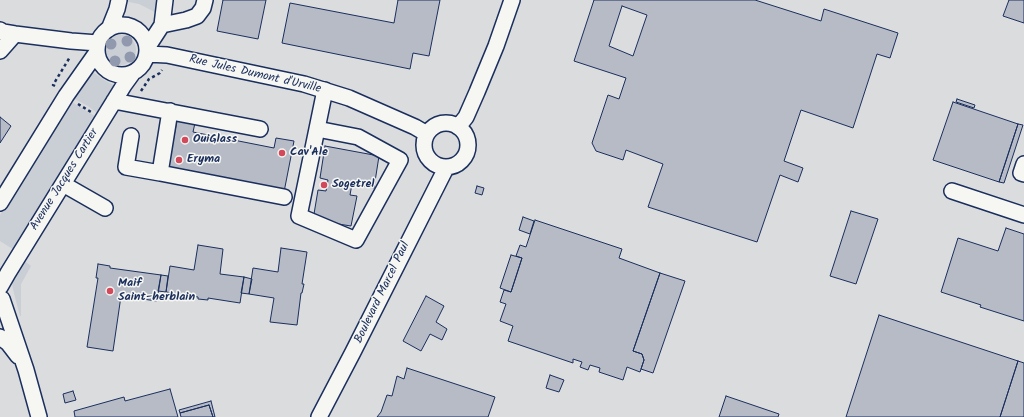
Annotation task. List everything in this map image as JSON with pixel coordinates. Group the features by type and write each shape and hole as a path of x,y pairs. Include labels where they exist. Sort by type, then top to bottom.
{"street":[{"path":"109,29 120,0"},
{"path":"97,47 98,57 102,67 111,73 121,75 132,74 142,66 147,51 162,25 165,0"},
{"path":"162,25 197,16 203,8 205,0"},
{"path":"458,127 466,117 477,92 496,46 512,0"},
{"path":"0,203 97,47 101,36 114,26 127,26 133,28 143,36 146,42 147,51"},
{"path":"0,30 15,34 71,41 97,47"},
{"path":"0,50 15,34"},
{"name":"Rue Jules Dumont d'Urville","path":"147,51 304,84 349,98 428,134"},
{"name":"Avenue Jacques Cartier","path":"1,295 8,273 132,74"},
{"path":"317,129 358,137 400,160 356,240 299,216 324,90"},
{"path":"114,101 260,129"},
{"path":"160,173 170,111"},
{"path":"444,124 458,127 467,138 468,151 466,156 460,163 446,168 432,162 426,154 424,143 428,134 434,127 444,124"},
{"path":"131,136 126,167 284,197"},
{"path":"1024,164 1021,173 1024,174"},
{"name":"Boulevard Marcel Paul","path":"318,417 353,352 412,232 446,168"},
{"path":"63,184 105,208"},
{"path":"952,191 1024,215"},
{"path":"1,295 26,370 39,417"},
{"path":"0,336 15,351 26,370"}],"shaded area":[{"path":"0,0 1024,0 1024,417 0,417"},
{"path":"124,0 157,0 155,12 139,4"},
{"path":"121,35 132,39 136,50 132,61 121,65 110,61 106,50 110,39"},
{"path":"90,72 115,86 100,115 88,106 73,98"},
{"path":"70,101 98,118 16,251 0,241 0,215"},
{"path":"23,260 31,266 21,284 20,316 12,283"}],"building":[{"path":"223,0 266,0 258,39 217,31"},
{"path":"398,0 440,0 429,56 413,53 410,69 282,43 290,3 394,23"},
{"path":"594,0 755,0 821,21 824,9 898,33 890,58 877,54 853,128 801,110 784,161 803,168 798,182 780,175 757,242 648,207 663,164 626,150 623,160 596,151 592,143 608,95 619,99 626,78 574,61","holes":["622,6 647,15 633,56 609,46"]},
{"path":"1009,0 1024,0 1024,23 1003,16"},
{"path":"957,99 975,105 974,108 956,102"},
{"path":"953,102 1018,124 999,182 933,160"},
{"path":"0,117 11,126 0,143"},
{"path":"177,120 195,123 193,132 274,148 276,138 294,141 284,192 168,169"},
{"path":"1018,124 1023,125 1004,183 999,182"},
{"path":"325,146 379,156 374,188 352,184 350,195 357,196 351,226 313,220 318,190 326,191 328,180 320,178"},
{"path":"477,186 484,188 482,195 475,193"},
{"path":"851,211 878,219 856,284 830,276"},
{"path":"523,217 534,221 530,234 519,230"},
{"path":"535,220 622,249 619,258 660,273 633,351 642,354 644,360 640,372 627,367 623,380 599,372 600,368 590,365 588,370 580,367 582,362 573,359 573,363 508,341 513,326 500,321 506,304 500,302 504,290 511,292 522,258 516,256 520,245 526,247"},
{"path":"1006,228 1024,234 1024,321 980,307 981,305 941,292 958,238 998,251"},
{"path":"198,245 223,249 220,274 244,277 240,303 208,298 208,300 198,299 198,297 166,292 170,266 194,270"},
{"path":"281,248 307,252 302,284 304,284 301,293 297,325 270,322 274,298 249,294 253,268 278,272"},
{"path":"511,255 522,258 511,292 500,288"},
{"path":"98,264 110,266 110,268 161,275 157,301 121,296 113,351 87,347 98,278 96,278"},
{"path":"660,273 685,281 653,373 641,369 644,360 642,354 633,351"},
{"path":"161,275 168,276 166,292 158,291"},
{"path":"244,277 252,279 249,294 241,293"},
{"path":"426,296 444,306 436,322 447,329 442,340 430,334 421,351 403,341"},
{"path":"879,315 1018,361 1000,417 846,417"},
{"path":"1018,361 1024,363 1024,417 1000,417"},
{"path":"407,368 495,397 488,417 377,417 381,412 387,395 392,396 397,376 404,379"},
{"path":"550,375 564,380 559,392 546,388"},
{"path":"170,389 178,417 75,417 74,411 124,397 125,401"},
{"path":"73,391 76,400 65,403 63,394"},
{"path":"726,396 779,414 778,417 719,417"},
{"path":"211,401 215,417 213,417 209,405 180,413 179,410"},
{"path":"209,405 213,417 181,417 180,413"}],"place":[{"name":"OuiGlass","path":"185,140"},
{"name":"Cav'Ale","path":"282,153"},
{"name":"Eryma","path":"179,160"},
{"name":"Sogetrel","path":"324,185"},
{"name":"Maif Saint-herblain","path":"110,291"}]}
